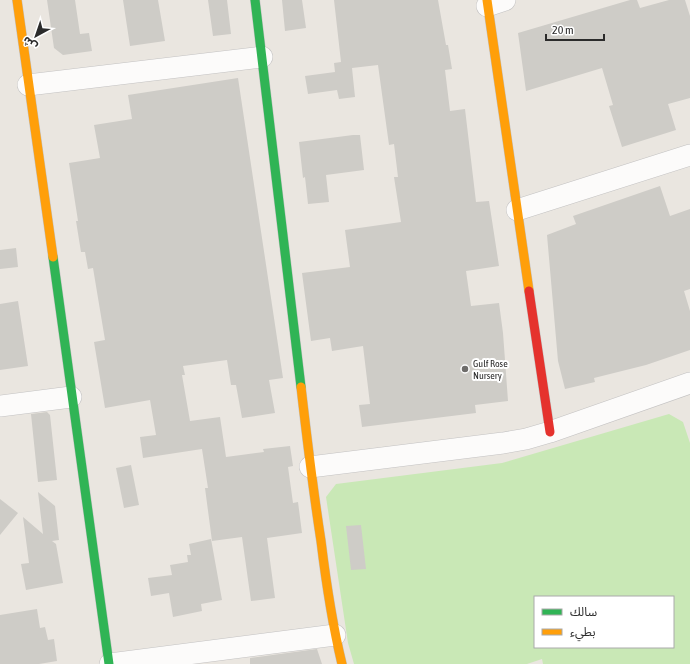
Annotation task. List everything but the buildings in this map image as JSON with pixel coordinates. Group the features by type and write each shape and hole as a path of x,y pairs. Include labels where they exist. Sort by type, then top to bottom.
{"street":[{"path":"17,0 109,664 334,634"},
{"path":"255,0 310,467 323,566 334,634 342,664"},
{"path":"493,2 517,210 550,432"},
{"path":"28,86 262,57"},
{"path":"517,210 690,155"},
{"path":"310,467 526,439 690,383"},
{"path":"0,406 72,397"}],"green space":[{"path":"669,414 683,422 690,443 690,664 543,664 542,659 527,664 354,664 348,643 326,497 336,484 502,463"}],"traffic: fast":[{"path":"255,0 301,387"},
{"path":"53,257 109,664"}],"traffic: slow":[{"path":"17,0 53,257"},
{"path":"487,0 529,291"},
{"path":"301,387 327,587 342,664"}],"traffic: jam":[{"path":"529,291 550,432"}],"place":[{"name":"Gulf Rose Nursery","path":"465,369"}]}
